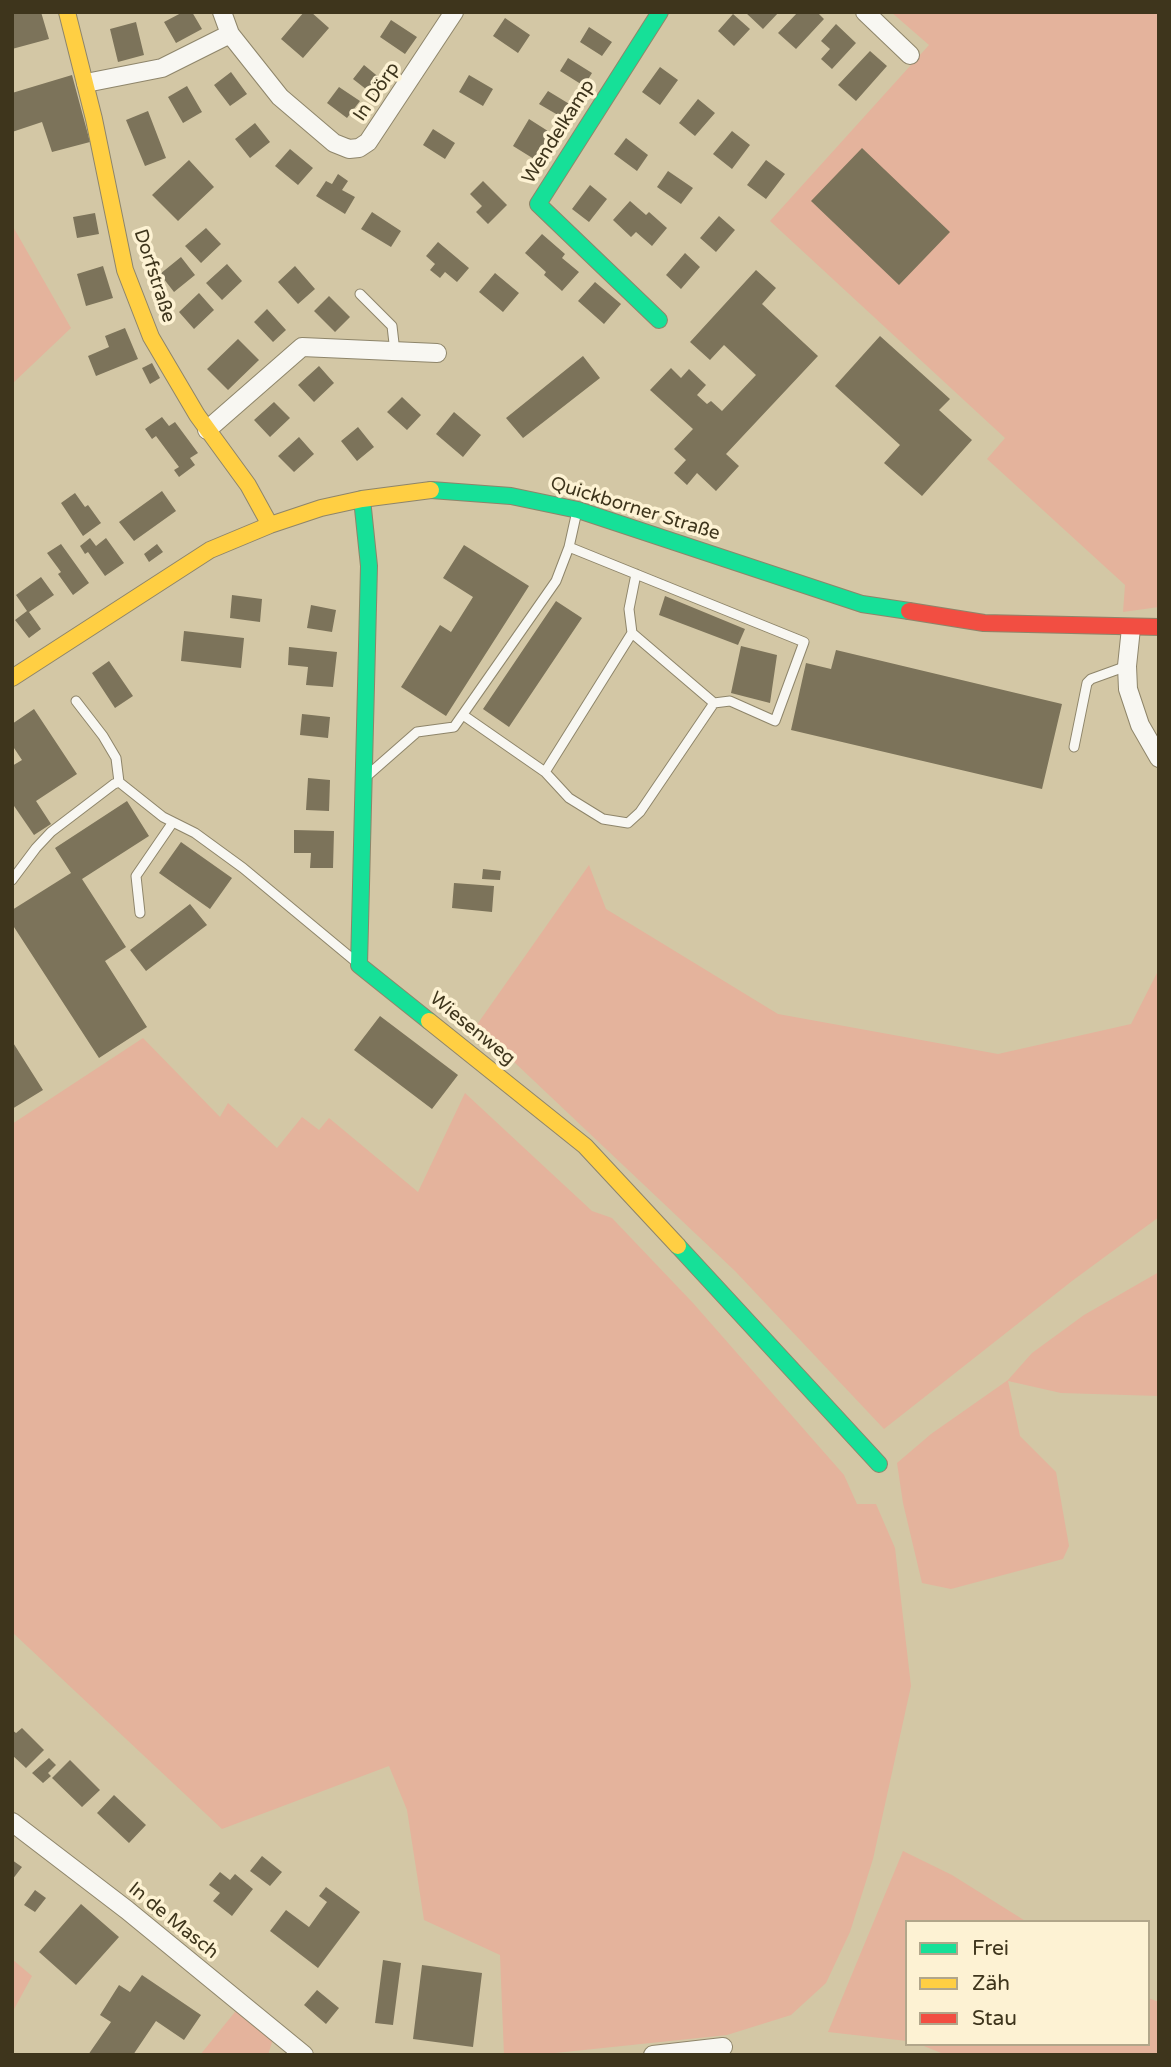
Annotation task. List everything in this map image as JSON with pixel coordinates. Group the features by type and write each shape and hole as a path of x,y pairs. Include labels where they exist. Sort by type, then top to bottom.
{"street":[{"name":"Dorfstraße","path":"66,12 86,83 125,270 151,337 207,430 247,485 270,525"},
{"name":"In Dörp","path":"222,12 230,34 280,97 334,143 349,149 359,148 369,142 454,12"},
{"name":"Wendelkamp","path":"659,320 538,204 660,12"},
{"path":"864,12 910,55"},
{"path":"86,83 162,68 230,34"},
{"path":"207,430 302,346 437,353"},
{"name":"Quickborner Straße","path":"12,678 210,550 270,525 321,509 362,499 433,490 511,496 578,510 862,604 984,623 1159,628"},
{"path":"359,965 369,566 362,499"},
{"path":"1131,628 1128,688 1140,725 1159,758"},
{"name":"Wiesenweg","path":"359,965 584,1146 879,1464"},
{"name":"In de Masch","path":"12,1822 127,1910 304,2055"},
{"path":"653,2055 723,2047"}],"lane":[{"path":"360,293 391,326 396,352"},
{"path":"363,779 417,732 454,727 556,581 569,547 578,510"},
{"path":"569,547 804,642 775,721 730,701 715,703 632,633"},
{"path":"545,772 632,633 629,609 636,574"},
{"path":"1074,747 1087,683 1091,679 1127,666"},
{"path":"76,701 116,758 119,782 135,797 195,833 253,876 359,965"},
{"path":"463,715 545,772 569,798 603,819 628,822 640,812 715,703"},
{"path":"12,880 51,832 119,782"},
{"path":"140,913 136,876 173,822"}],"shaded area":[{"path":"891,12 1159,12 1159,607 1123,612 1125,585 987,459 1005,438 770,221 929,45"},
{"path":"12,225 71,328 12,384"},
{"path":"589,865 606,909 778,1014 998,1054 1131,1024 1159,969 1159,1217 1072,1281 884,1429 735,1271 476,1026"},
{"path":"143,1038 220,1117 228,1103 277,1148 302,1117 319,1130 329,1118 418,1192 465,1093 592,1211 612,1218 693,1303 844,1475 857,1504 876,1504 895,1548 911,1686 873,1859 850,1932 826,1983 791,2015 727,2035 536,2055 504,2055 500,1955 424,1920 407,1810 389,1766 222,1829 12,1632 12,1124"},
{"path":"1159,1272 1159,1396 1061,1393 1008,1381 1020,1436 1056,1472 1069,1546 1063,1559 951,1589 922,1583 903,1503 897,1463 931,1434 1008,1380 1032,1353 1084,1315"},
{"path":"903,1851 952,1875 1024,1920 905,1920 905,2041 828,2032"},
{"path":"12,1959 32,1976 12,2013"},
{"path":"1150,1999 1159,2002 1159,2055 946,2055 924,2046 1150,2046"},
{"path":"239,2007 274,2036 268,2055 200,2055"}],"building":[{"path":"12,12 41,12 49,39 12,49"},
{"path":"183,12 192,12 202,29 176,43 164,22"},
{"path":"304,12 311,12 329,28 303,58 281,39"},
{"path":"745,12 779,12 763,29"},
{"path":"798,12 817,12 824,19 796,49 778,33"},
{"path":"733,14 750,29 734,46 718,31"},
{"path":"505,18 530,35 518,53 493,36"},
{"path":"391,20 417,37 405,54 380,37"},
{"path":"136,22 144,55 118,62 110,29"},
{"path":"836,24 856,43 832,69 821,59 830,49 821,41"},
{"path":"589,27 612,42 602,56 580,42"},
{"path":"870,51 887,66 856,101 838,85"},
{"path":"568,58 592,73 584,86 560,71"},
{"path":"364,65 386,83 376,97 353,79"},
{"path":"660,67 678,80 660,105 642,92"},
{"path":"231,72 247,94 230,106 214,85"},
{"path":"72,75 90,142 52,152 42,122 12,132 12,93"},
{"path":"469,75 493,89 483,106 459,92"},
{"path":"187,86 202,112 183,123 168,97"},
{"path":"339,87 360,101 347,118 327,103"},
{"path":"548,91 571,105 563,118 539,104"},
{"path":"698,99 715,113 695,136 679,123"},
{"path":"148,111 166,158 145,166 126,120"},
{"path":"529,119 551,133 534,159 513,146"},
{"path":"255,123 270,142 250,158 235,139"},
{"path":"433,129 455,143 445,159 423,145"},
{"path":"732,131 750,145 732,169 713,154"},
{"path":"626,138 648,155 637,171 614,154"},
{"path":"862,148 950,232 899,285 811,201"},
{"path":"290,149 313,168 298,185 275,166"},
{"path":"189,160 214,187 178,221 152,195"},
{"path":"766,160 785,174 766,199 747,185"},
{"path":"668,171 693,188 681,204 657,187"},
{"path":"338,174 348,181 342,190 355,197 345,214 316,196 326,181 332,184"},
{"path":"483,181 507,205 488,224 476,212 482,206 470,194"},
{"path":"590,185 607,199 589,222 572,209"},
{"path":"630,201 646,215 649,212 667,228 652,246 636,232 631,237 613,220"},
{"path":"372,212 401,231 391,247 361,229"},
{"path":"95,213 99,234 77,238 73,217"},
{"path":"719,216 735,230 716,252 700,238"},
{"path":"206,228 221,244 201,263 185,246"},
{"path":"542,234 565,254 562,258 579,272 562,291 525,253"},
{"path":"438,242 469,268 457,282 445,272 440,278 430,270 435,264 426,256"},
{"path":"685,253 700,267 681,289 666,275"},
{"path":"181,257 195,275 174,292 160,274"},
{"path":"227,264 242,281 222,300 206,283"},
{"path":"103,266 113,298 86,306 77,274"},
{"path":"295,266 315,289 298,304 278,282"},
{"path":"756,270 776,288 762,304 818,356 726,454 739,466 716,491 697,473 687,485 674,473 686,460 674,449 693,429 650,390 671,368 681,378 689,369 706,385 697,395 707,404 711,401 722,411 756,375 724,345 710,360 690,342"},
{"path":"495,273 519,293 503,312 479,292"},
{"path":"595,282 621,304 604,324 578,301"},
{"path":"199,293 214,310 194,329 179,312"},
{"path":"329,296 350,317 335,332 314,311"},
{"path":"267,309 286,330 273,342 254,322"},
{"path":"125,328 138,359 96,376 88,356 109,347 105,336"},
{"path":"880,336 950,399 939,410 972,440 922,496 884,463 900,445 835,386"},
{"path":"238,339 259,360 228,390 207,369"},
{"path":"583,356 600,378 523,438 506,418"},
{"path":"152,363 160,378 150,384 142,368"},
{"path":"319,366 334,383 314,402 298,385"},
{"path":"402,397 421,415 407,430 387,412"},
{"path":"274,402 290,418 270,437 254,420"},
{"path":"454,412 481,435 463,457 436,434"},
{"path":"162,417 169,426 175,422 198,453 190,458 195,465 179,477 174,470 179,467 156,436 152,439 145,429"},
{"path":"358,427 374,447 357,461 341,441"},
{"path":"299,437 314,454 294,472 278,456"},
{"path":"162,491 176,511 134,541 119,522"},
{"path":"75,493 101,523 83,536 61,503"},
{"path":"90,538 96,546 106,538 124,563 105,576 88,552 85,554 80,546"},
{"path":"61,544 89,583 73,595 47,553"},
{"path":"157,544 163,552 149,562 144,554"},
{"path":"464,545 529,586 446,716 401,687 440,625 451,632 473,597 443,578"},
{"path":"41,577 54,595 29,612 41,629 29,638 15,620 27,611 16,595"},
{"path":"232,595 262,599 260,622 230,618"},
{"path":"665,596 745,629 738,645 659,615"},
{"path":"556,601 582,618 509,727 483,709"},
{"path":"311,605 336,610 332,632 307,628"},
{"path":"184,631 244,638 241,668 181,661"},
{"path":"741,646 777,655 770,703 731,693"},
{"path":"289,647 337,652 333,687 306,685 308,667 288,665"},
{"path":"836,650 1062,704 1042,789 791,730 806,663 831,669"},
{"path":"109,661 133,696 115,708 92,673"},
{"path":"34,709 77,774 36,801 51,824 34,835 12,803 12,766 22,760 12,745 12,724"},
{"path":"302,714 330,717 328,738 300,735"},
{"path":"308,778 330,780 329,811 306,810"},
{"path":"127,801 149,836 82,879 126,947 105,961 147,1027 99,1058 12,924 12,910 71,873 55,848"},
{"path":"294,830 334,831 333,868 310,868 311,853 294,853"},
{"path":"181,842 232,878 210,909 159,873"},
{"path":"483,869 501,871 500,880 482,879"},
{"path":"454,883 494,886 492,912 452,908"},
{"path":"190,904 207,925 146,971 130,950"},
{"path":"380,1016 458,1075 432,1109 354,1050"},
{"path":"12,1041 43,1090 12,1109"},
{"path":"22,1728 44,1750 26,1768 12,1755 12,1730 16,1733"},
{"path":"49,1758 56,1765 48,1773 51,1776 43,1783 32,1773"},
{"path":"70,1760 100,1790 82,1807 52,1778"},
{"path":"114,1795 146,1825 129,1843 97,1813"},
{"path":"262,1856 282,1872 270,1886 250,1871"},
{"path":"12,1860 22,1867 12,1880"},
{"path":"220,1872 230,1880 235,1874 253,1889 232,1916 213,1901 220,1893 209,1885"},
{"path":"326,1887 360,1912 318,1968 270,1931 286,1910 309,1927 327,1902 319,1896"},
{"path":"35,1890 46,1898 35,1912 24,1905"},
{"path":"81,1904 119,1937 76,1985 39,1952"},
{"path":"383,1960 401,1963 393,2025 375,2023"},
{"path":"422,1965 482,1973 473,2047 413,2039"},
{"path":"142,1975 201,2015 184,2040 156,2021 133,2055 88,2055 111,2022 100,2015 119,1985 130,1992"},
{"path":"317,1990 339,2008 326,2024 304,2005"}],"traffic: fast":[{"path":"659,320 538,204 660,12"},
{"path":"431,490 511,496 578,510 862,604 909,611"},
{"path":"362,499 369,566 359,965 429,1021"},
{"path":"678,1246 879,1464"}],"traffic: slow":[{"path":"67,12 94,119 125,270 151,337 197,415 248,485 270,525"},
{"path":"12,678 210,550 270,525 321,508 362,499 431,490"},
{"path":"429,1021 585,1146 678,1246"}],"traffic: jam":[{"path":"909,611 984,623 1159,627"}]}
